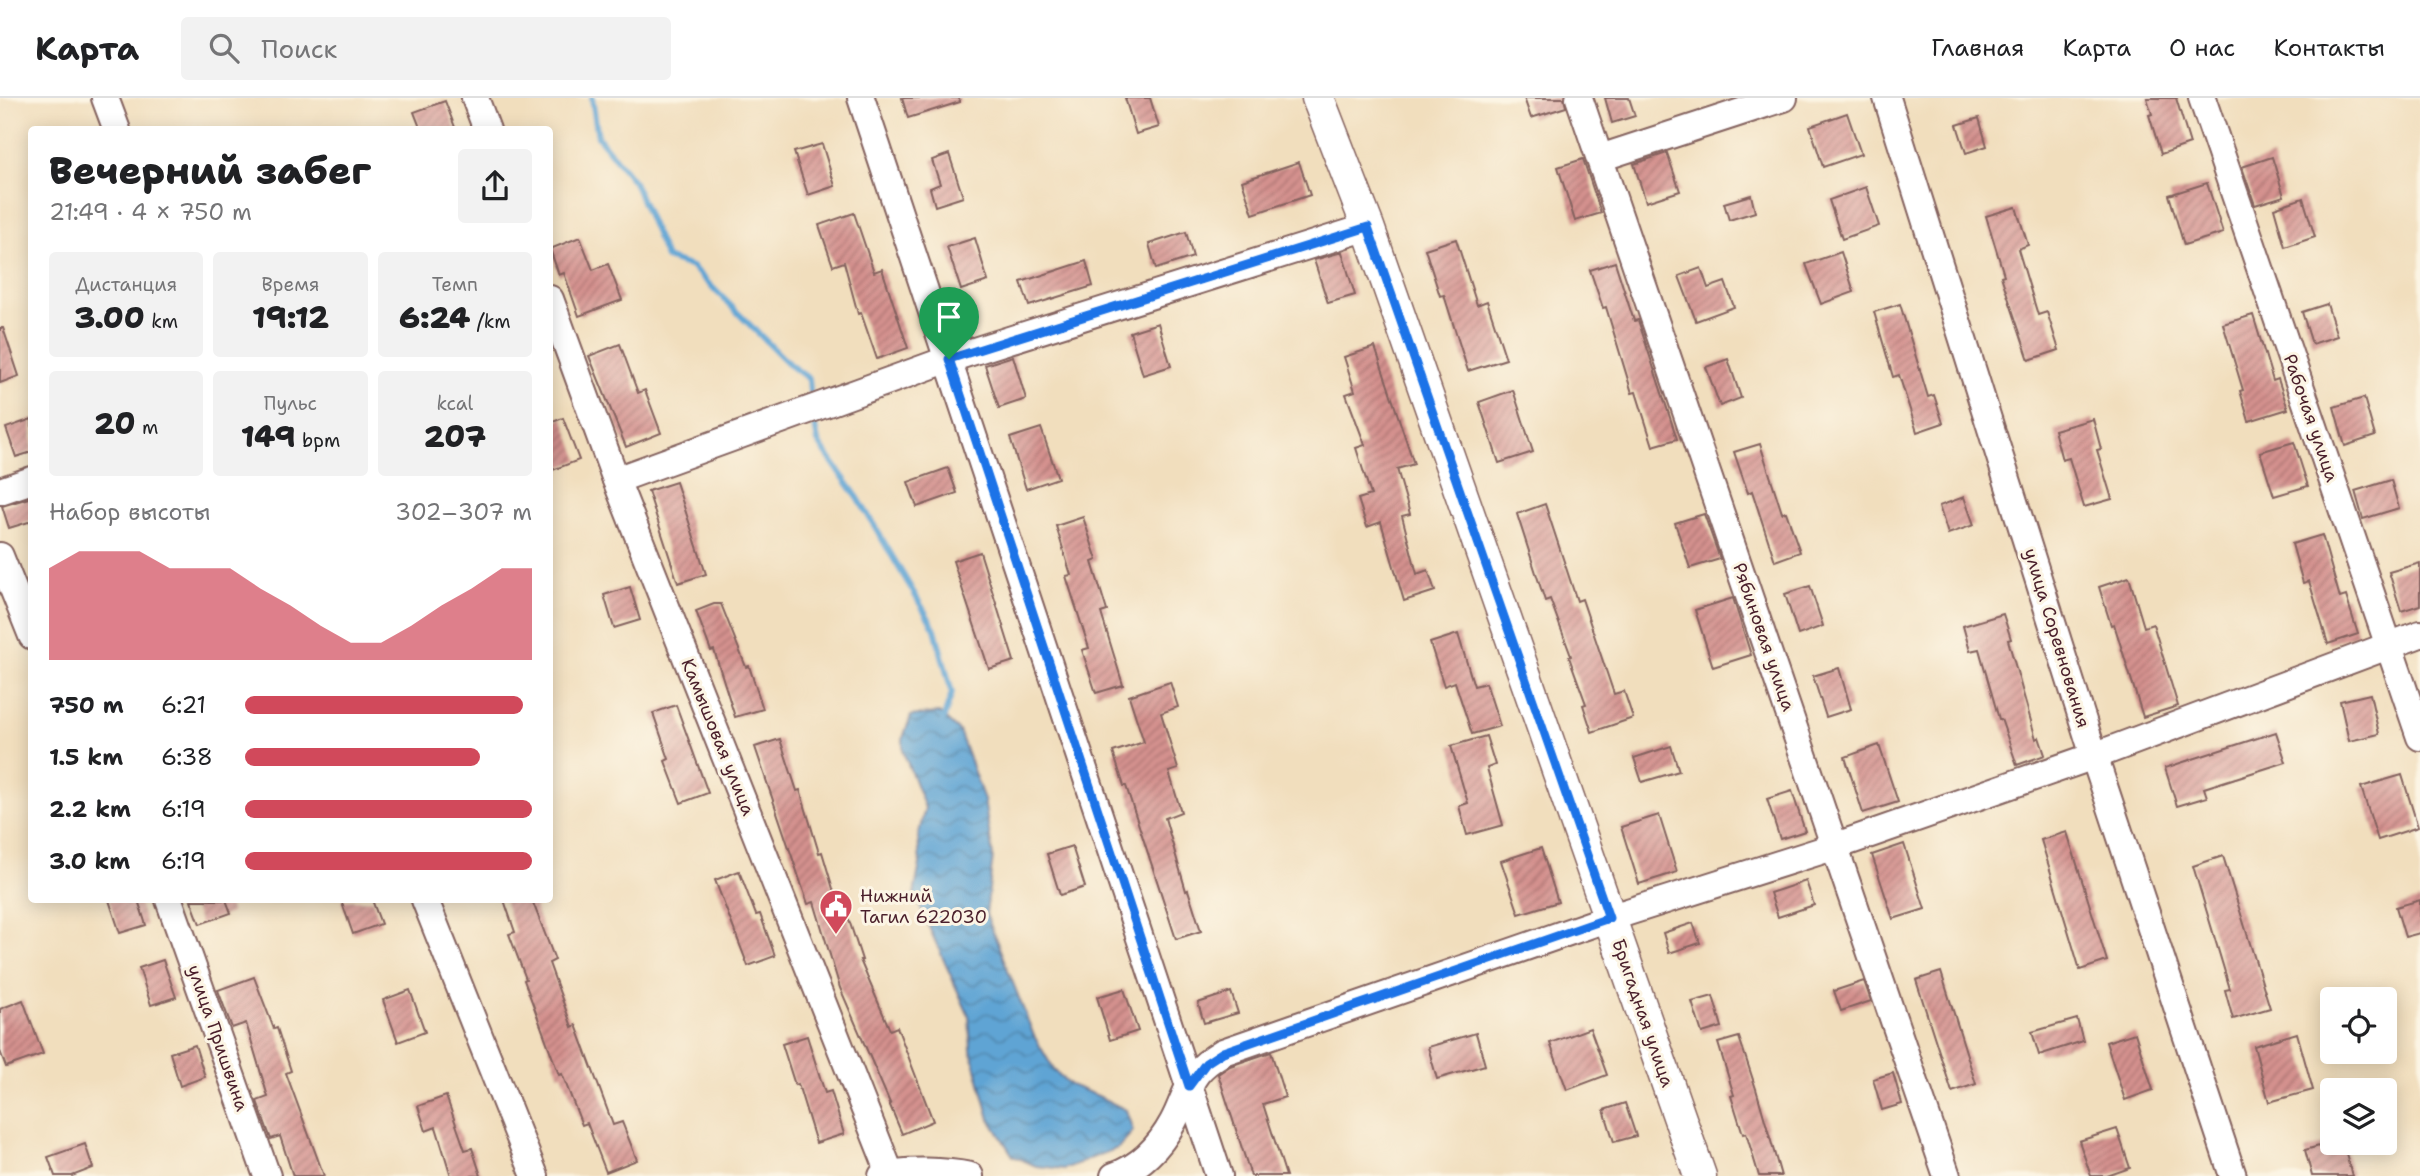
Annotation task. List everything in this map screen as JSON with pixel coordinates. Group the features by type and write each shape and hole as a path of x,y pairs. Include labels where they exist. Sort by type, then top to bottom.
{"street":[{"path":"105,98 116,126"},
{"path":"475,98 486,126"},
{"path":"861,98 1219,1176"},
{"name":"Бригадная улица","path":"1318,98 1368,227 1700,1176"},
{"name":"Рябиновая улица","path":"1580,98 1947,1176"},
{"path":"1600,158 1784,98"},
{"name":"улица Соревнования","path":"1887,98 2094,756 2234,1176"},
{"name":"Рабочая улица","path":"2202,98 2420,737"},
{"path":"616,480 949,359 1368,227"},
{"name":"Камышовая улица","path":"553,307 616,480 886,1175"},
{"path":"0,491 28,481"},
{"path":"0,556 28,626"},
{"path":"1114,1176 1136,1166 1154,1149 1173,1123 1189,1086 1206,1063 1223,1052 1609,918 1836,846 2094,756 2420,634"},
{"name":"улица Пришвина","path":"170,903 267,1176"},
{"path":"426,903 535,1176"},
{"path":"886,1175 970,1176"}],"water":[{"path":"939,713 959,731 984,800 993,856 986,914 1034,1036 1054,1070 1070,1085 1126,1110 1133,1131 1118,1148 1064,1169 1036,1166 1013,1156 990,1119 971,1050 969,1016 914,894 920,864 918,837 925,808 903,751 903,738 911,716"}],"building":[{"path":"902,98 959,98 960,102 908,118"},
{"path":"1125,98 1150,98 1159,127 1136,134"},
{"path":"1524,98 1564,98 1566,107 1531,118"},
{"path":"1605,98 1629,98 1635,116 1612,123"},
{"path":"2147,98 2176,98 2190,144 2161,154 2149,115 2152,114"},
{"path":"445,101 454,126 419,126 414,112"},
{"path":"1847,113 1861,154 1823,167 1810,126"},
{"path":"1979,118 1987,146 1966,153 1957,125"},
{"path":"822,144 835,186 808,195 794,152"},
{"path":"1667,153 1680,191 1646,202 1634,164"},
{"path":"949,154 963,197 935,206 930,188 940,184 932,160"},
{"path":"2272,157 2284,196 2255,205 2242,167"},
{"path":"1583,159 1601,213 1575,221 1558,167"},
{"path":"1299,162 1310,195 1253,214 1242,181"},
{"path":"2207,183 2223,233 2184,245 2169,195"},
{"path":"1866,187 1879,226 1842,239 1829,200"},
{"path":"1751,195 1755,212 1729,220 1724,203"},
{"path":"2303,198 2315,237 2285,247 2274,208"},
{"path":"2016,207 2028,245 2018,249 2038,315 2047,312 2059,350 2029,360 2001,276 2004,275 1986,216"},
{"path":"854,213 874,272 882,269 908,348 877,359 861,313 858,314 844,262 833,266 819,225"},
{"path":"1186,232 1193,257 1156,269 1149,244"},
{"path":"580,237 593,270 608,264 622,300 579,316 564,273 559,275 553,258 553,248"},
{"path":"975,238 988,281 961,290 947,247"},
{"path":"1456,239 1477,305 1487,301 1506,359 1468,371 1444,295 1440,296 1425,249"},
{"path":"1342,252 1355,295 1328,303 1314,260"},
{"path":"1841,252 1854,292 1821,304 1806,264"},
{"path":"1086,261 1093,286 1029,306 1021,282"},
{"path":"1615,262 1634,321 1638,320 1677,439 1653,446 1636,392 1632,393 1606,307 1603,308 1590,270"},
{"path":"1701,268 1708,288 1725,282 1734,307 1696,321 1679,276"},
{"path":"1900,304 1928,397 1934,395 1943,423 1917,432 1899,375 1893,377 1874,312"},
{"path":"2327,304 2337,336 2312,344 2302,312"},
{"path":"2253,315 2273,381 2278,379 2288,409 2249,421 2240,391 2243,390 2223,324"},
{"path":"1158,323 1171,366 1143,375 1130,332"},
{"path":"0,328 3,328 19,376 0,383"},
{"path":"620,344 638,393 645,390 661,433 626,447 589,356"},
{"path":"1375,347 1414,464 1397,469 1410,514 1402,516 1417,574 1428,570 1435,591 1404,601 1381,522 1367,527 1358,499 1371,495 1356,448 1365,445 1346,394 1355,391 1344,357"},
{"path":"1013,356 1026,399 999,408 985,365"},
{"path":"1728,359 1741,398 1720,406 1706,367"},
{"path":"1513,390 1533,452 1499,463 1479,402"},
{"path":"2364,398 2375,436 2345,446 2334,407"},
{"path":"563,418 579,460 553,470 553,422"},
{"path":"2093,419 2101,449 2097,450 2112,499 2084,507 2069,458 2062,460 2054,430"},
{"path":"28,420 28,453 16,457 6,428"},
{"path":"1041,428 1058,478 1026,489 1010,438"},
{"path":"2294,442 2308,486 2274,496 2260,452"},
{"path":"1760,444 1782,513 1786,512 1800,552 1775,561 1752,491 1748,493 1734,452"},
{"path":"948,468 957,493 917,507 908,482"},
{"path":"2391,480 2399,508 2363,519 2355,491"},
{"path":"676,482 706,574 678,583 648,491"},
{"path":"1964,497 1974,525 1948,534 1939,506"},
{"path":"28,498 28,522 9,528 2,506"},
{"path":"1545,504 1577,601 1582,599 1614,694 1624,691 1633,718 1592,732 1583,705 1586,704 1569,657 1571,656 1550,599 1545,601 1517,514"},
{"path":"1704,514 1720,559 1690,568 1675,523"},
{"path":"1083,517 1097,560 1092,562 1107,611 1101,613 1123,685 1096,693 1082,650 1089,648 1066,576 1071,575 1056,526"},
{"path":"2322,535 2340,598 2346,596 2358,634 2328,644 2309,581 2303,583 2292,544"},
{"path":"980,552 1014,661 989,669 953,561"},
{"path":"2420,563 2420,605 2401,611 2389,572"},
{"path":"2129,577 2144,627 2153,624 2178,706 2143,717 2114,624 2111,625 2099,587"},
{"path":"1810,586 1823,626 1798,635 1785,594"},
{"path":"630,587 640,620 614,628 604,595"},
{"path":"1733,598 1751,655 1713,667 1695,610"},
{"path":"721,604 746,667 749,666 763,709 735,717 714,650 711,651 696,611"},
{"path":"2003,614 2036,739 2039,737 2045,755 2017,765 1999,719 1979,649 1970,651 1963,626"},
{"path":"1458,634 1474,686 1486,683 1500,726 1472,734 1455,682 1444,686 1430,643"},
{"path":"1839,668 1851,709 1826,717 1813,676"},
{"path":"1170,682 1178,707 1161,713 1178,769 1169,772 1181,812 1165,818 1186,891 1188,890 1201,931 1176,939 1113,752 1144,742 1129,696"},
{"path":"2370,694 2379,734 2349,741 2340,701"},
{"path":"676,705 708,793 681,803 665,761 669,759 653,713"},
{"path":"2276,732 2286,762 2204,788 2207,797 2177,806 2165,768"},
{"path":"1486,736 1495,765 1487,768 1503,825 1467,835 1459,806 1468,803 1451,746"},
{"path":"780,739 797,791 800,790 819,853 822,852 842,919 848,917 860,960 890,1030 897,1027 933,1121 902,1134 840,988 814,902 808,904 755,747"},
{"path":"1879,745 1898,802 1863,813 1845,757"},
{"path":"1671,746 1679,771 1642,782 1634,758"},
{"path":"2402,775 2418,827 2378,840 2361,787"},
{"path":"1792,791 1805,831 1780,839 1767,799"},
{"path":"1659,815 1677,872 1639,884 1621,827"},
{"path":"2067,832 2107,961 2080,970 2041,840"},
{"path":"1904,844 1925,909 1893,919 1872,855"},
{"path":"1072,846 1085,887 1060,895 1047,854"},
{"path":"1541,848 1558,902 1519,914 1501,861"},
{"path":"2223,856 2270,1008 2233,1019 2225,990 2230,989 2193,866"},
{"path":"739,871 756,915 760,914 775,956 748,966 715,880"},
{"path":"1806,881 1814,905 1778,917 1770,893"},
{"path":"2420,900 2420,933 2405,937 2396,907"},
{"path":"110,903 139,903 146,925 120,933"},
{"path":"192,903 227,903 231,913 200,924"},
{"path":"342,903 373,903 381,924 353,934"},
{"path":"505,903 533,903 555,960 549,963 572,1027 576,1025 613,1125 622,1122 637,1160 606,1172 587,1123 582,1125 562,1074 559,1075 509,934 515,932"},
{"path":"1693,923 1700,943 1669,953 1663,933"},
{"path":"163,960 176,997 151,1005 139,968"},
{"path":"1941,972 1976,1084 1952,1092 1916,980"},
{"path":"254,977 274,1029 277,1028 291,1071 286,1073 324,1176 293,1176 280,1136 271,1139 257,1101 268,1097 246,1023 232,1028 218,990"},
{"path":"1864,981 1871,1001 1841,1011 1834,991"},
{"path":"1124,989 1138,1031 1110,1040 1097,997"},
{"path":"410,990 425,1032 398,1042 383,1000"},
{"path":"1231,992 1238,1013 1204,1023 1198,1003"},
{"path":"1713,996 1722,1027 1702,1033 1692,1002"},
{"path":"23,1000 43,1054 6,1067 0,1051 0,1009"},
{"path":"2077,1019 2083,1041 2039,1055 2032,1032"},
{"path":"1590,1028 1607,1075 1567,1090 1550,1043"},
{"path":"1476,1033 1485,1065 1437,1079 1428,1047"},
{"path":"2135,1033 2153,1090 2125,1100 2106,1042"},
{"path":"2297,1033 2313,1090 2269,1102 2254,1046"},
{"path":"807,1036 825,1093 831,1091 844,1134 816,1143 798,1084 795,1085 782,1044"},
{"path":"1739,1037 1781,1176 1759,1176 1731,1096 1734,1095 1718,1043"},
{"path":"195,1045 205,1077 180,1086 170,1053"},
{"path":"1271,1052 1285,1097 1263,1104 1286,1176 1251,1176 1218,1074 1230,1066"},
{"path":"1893,1073 1902,1104 1882,1110 1873,1079"},
{"path":"446,1096 465,1150 472,1148 481,1176 451,1176 436,1127 426,1131 418,1106"},
{"path":"1625,1103 1636,1136 1614,1142 1604,1110"},
{"path":"2117,1129 2130,1168 2107,1176 2091,1176 2079,1141"},
{"path":"85,1144 93,1168 72,1176 55,1176 48,1157"},
{"path":"2320,1146 2320,1155 2346,1155 2352,1176 2312,1176 2305,1150"}],"waterway":[{"path":"592,98 598,137 634,182 666,258 692,267 790,365 809,379 810,391"},
{"path":"815,426 818,442 858,498 935,629 952,693 942,723"}],"place":[{"name":"Нижний Тагил 622030","path":"836,936"}],"route":[{"path":"1368,227 1609,918 1223,1052 1206,1063 1189,1086 949,359 1368,227"}]}
